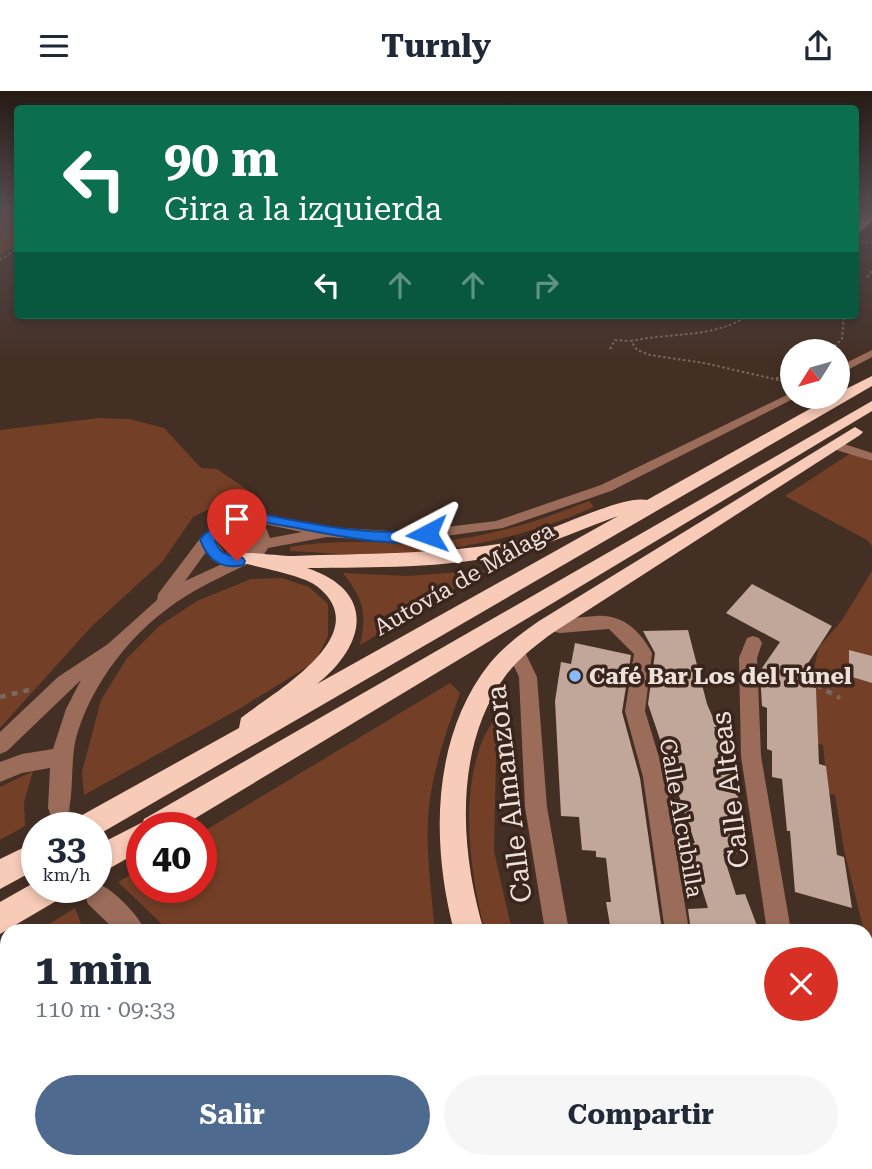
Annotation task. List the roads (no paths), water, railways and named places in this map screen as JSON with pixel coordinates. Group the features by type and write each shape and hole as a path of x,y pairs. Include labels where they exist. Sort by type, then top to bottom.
{"highway":[{"name":"Autovía de Málaga","path":"112,813 872,380"},
{"path":"181,812 872,405"},
{"path":"468,924 454,853 453,801 462,748 474,709 498,670 516,651 551,625 688,535 872,422"},
{"path":"242,560 267,554 382,562 459,556 515,546 563,532 608,511 660,500"},
{"path":"210,758 285,695 310,680 341,646 347,624 343,603 324,581 267,554"},
{"path":"0,875 21,863"},
{"path":"0,919 26,903"}],"street":[{"path":"850,365 872,353"},
{"path":"158,607 207,539 222,527 256,517 272,518 328,532 404,537 498,525 606,488 780,401"},
{"path":"835,445 872,457"},
{"path":"235,524 252,525 261,531 267,554 328,532"},
{"path":"207,539 212,552 223,560 242,560"},
{"path":"0,745 65,682 117,645 158,607 183,590 242,560"},
{"name":"Calle Alcubilla","path":"551,625 562,629 601,621 620,626 643,653 635,711 653,777 676,924"},
{"path":"59,808 61,758 78,703 117,645"},
{"name":"Calle Alteas","path":"750,650 751,756 778,924"},
{"name":"Calle Almanzora","path":"516,651 528,677 536,807 556,924"},
{"path":"0,773 39,759 61,758"},
{"path":"105,903 125,924"}],"tunnel":[{"path":"59,808 60,812"}],"place":[{"name":"Café Bar Los del Túnel","path":"575,676"}]}
